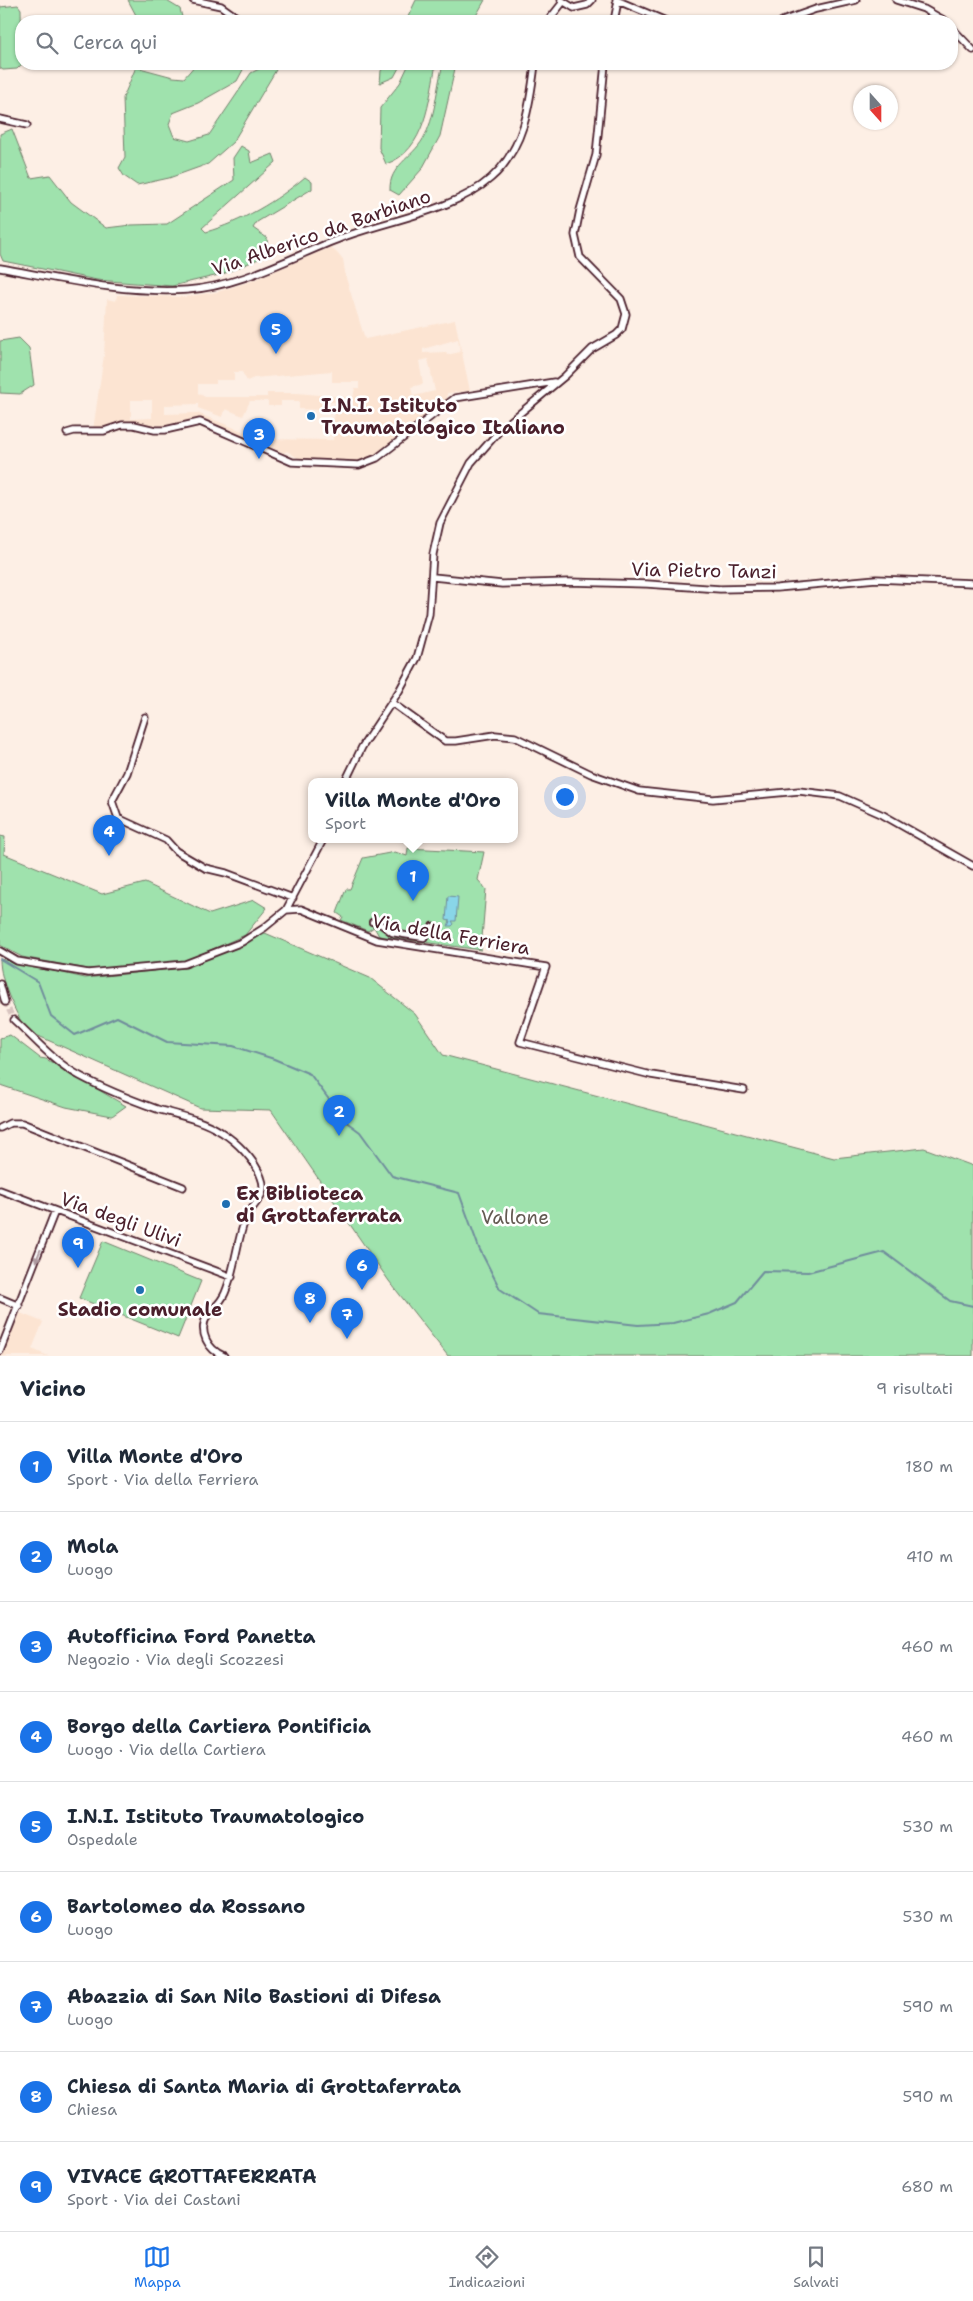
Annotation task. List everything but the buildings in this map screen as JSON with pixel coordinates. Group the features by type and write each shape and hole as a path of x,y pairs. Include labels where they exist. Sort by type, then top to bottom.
{"street":[{"path":"193,0 202,0 221,6 234,15"},
{"path":"552,15 562,1 568,6 581,8 592,0"},
{"path":"615,15 617,0 652,15"},
{"path":"799,15 856,0"},
{"path":"896,0 924,9 934,15"},
{"path":"958,34 973,50"},
{"name":"Via Alberico da Barbiano","path":"0,268 140,291 208,288 259,272 342,238 451,202 472,192 492,177 512,153 526,120 534,70"},
{"path":"347,778 367,738 392,703 410,672 422,642 429,614 433,577 433,554 440,523 471,463 501,429 592,349 616,335 625,322 625,306 621,299 580,257 575,235 580,210 596,155 604,70"},
{"path":"0,119 27,125"},
{"path":"67,432 74,430 97,432 122,425 165,430 200,422 292,462 359,465 377,458 455,398 556,382"},
{"name":"Via Pietro Tanzi","path":"433,577 502,584 628,583 720,589 777,588 876,579 973,583"},
{"path":"392,703 445,741 495,735 515,737 591,774 635,790 713,799 794,792 815,792 840,796 883,815 973,866"},
{"path":"145,718 127,773 112,801 118,818 166,840 176,851 205,868 226,873 293,898"},
{"path":"0,951 17,961 88,973 178,965 215,954 242,942 264,928 286,910 322,843"},
{"name":"Via della Ferriera","path":"286,910 301,909 377,940 546,967 520,1042 651,1075 744,1090"},
{"path":"372,922 380,924 392,933 424,938 432,926"},
{"path":"0,984 5,1002"},
{"path":"14,1020 57,1062 81,1076 154,1107 221,1132 245,1153 260,1175 263,1184 263,1195 252,1207 246,1220 237,1250 232,1277 219,1306 207,1316 203,1329 210,1347 214,1352 224,1356"},
{"path":"0,1128 10,1123 22,1123 183,1188"},
{"name":"Via degli Ulivi","path":"0,1190 232,1277"},
{"path":"0,1351 55,1211"},
{"path":"0,1298 19,1306"}],"shaded area":[{"path":"331,247 343,259 346,278 365,339 455,320 470,391 447,393 447,402 375,457 364,462 301,460 287,451 284,453 201,418 164,426 122,422 93,430 104,355 107,299 116,301 117,295 184,297 217,292 249,282","holes":["458,339 460,352 447,355 446,352 423,353 423,349","428,359 435,391 413,396 411,387 423,384 419,361","332,371 332,382 359,382 359,388 355,388 353,398 297,393 267,393 267,397 205,397 198,393 198,384 216,384 216,380 234,380 234,372 242,372 247,381 254,378","131,400 152,400 152,418 131,419","250,401 268,401 268,406 281,406 281,401 299,401 299,409 323,410 323,401 335,402 333,440 262,439 197,413 165,414 165,405 198,404 198,408 222,417 226,409 243,416"]},
{"path":"20,1313 43,1322 32,1349 48,1356 2,1356"}],"green space":[{"path":"128,0 165,0 180,9 182,15 136,15"},
{"path":"416,0 485,0 476,15 409,15"},
{"path":"18,5 21,9 21,15 15,15 15,69 3,70 0,68 0,7"},
{"path":"135,70 147,70 184,78 191,70 243,70 237,81 198,103 173,113 169,124 174,137 189,141 209,135 251,73 257,70 276,70 233,142 208,164 169,178 137,185 124,176 119,168 125,157 123,98"},
{"path":"398,70 394,77 380,83 381,71"},
{"path":"406,70 435,70 428,108 418,136 410,148 386,164 379,148 380,108 400,83"},
{"path":"442,70 455,70 440,136 422,169 399,195 390,190 393,175 397,168 418,146 431,122"},
{"path":"12,129 31,178 50,175 71,202 106,228 167,224 234,180 233,158 241,146 249,151 251,163 273,154 276,162 202,228 206,232 232,223 258,210 305,177 312,182 312,189 257,222 253,228 267,238 268,255 223,274 172,286 97,280 3,261 0,254 0,134"},
{"path":"19,338 29,348 34,385 20,394 0,393 0,341"},
{"path":"0,836 5,837 4,854 102,894 145,883 210,914 254,900 267,908 245,935 185,961 130,968 88,969 22,957 0,945"},
{"path":"408,848 484,852 478,880 486,889 481,950 379,936 374,927 368,931 341,920 343,917 337,913 346,889 350,889 363,858 395,852 407,856"},
{"name":"Vallone","path":"265,933 370,978 415,1014 443,1055 834,1158 924,1148 973,1166 973,1356 448,1356 389,1281 271,1110 200,1108 25,1030 2,977 0,959 85,978 184,968"},
{"path":"10,1035 40,1058 46,1059 126,1106 112,1116 66,1107 0,1085 0,1038"},
{"name":"Stadio comunale","path":"103,1241 201,1281 178,1338 79,1298"}],"water":[{"path":"448,896 458,897 456,921 452,921 454,924 452,926 448,926 450,921 446,920"}],"waterway":[{"path":"0,959 38,982 51,1016 75,1035 117,1017 167,1042 233,1046 274,1059 310,1074 345,1121 360,1132 392,1176 459,1193 479,1248 500,1289 538,1314 638,1325 673,1323 709,1314 737,1302 763,1271 808,1272 884,1252 950,1301 973,1306"}],"tunnel":[{"path":"5,1002 14,1020"}],"place":[{"name":"I.N.I. Istituto Traumatologico","path":"276,354"},
{"name":"I.N.I. Istituto Traumatologico Italiano","path":"311,416"},
{"name":"Autofficina Ford Panetta","path":"259,459"},
{"name":"Borgo della Cartiera Pontificia","path":"109,856"},
{"name":"Villa Monte d'Oro","path":"413,901"},
{"name":"Mola","path":"339,1136"},
{"name":"Ex Biblioteca di Grottaferrata","path":"226,1204"},
{"name":"VIVACE GROTTAFERRATA","path":"78,1268"},
{"name":"Stadio comunale","path":"140,1290"},
{"name":"Bartolomeo da Rossano","path":"362,1290"},
{"name":"Chiesa di Santa Maria di Grottaferrata","path":"310,1323"},
{"name":"Abazzia di San Nilo Bastioni di Difesa","path":"347,1339"}]}
